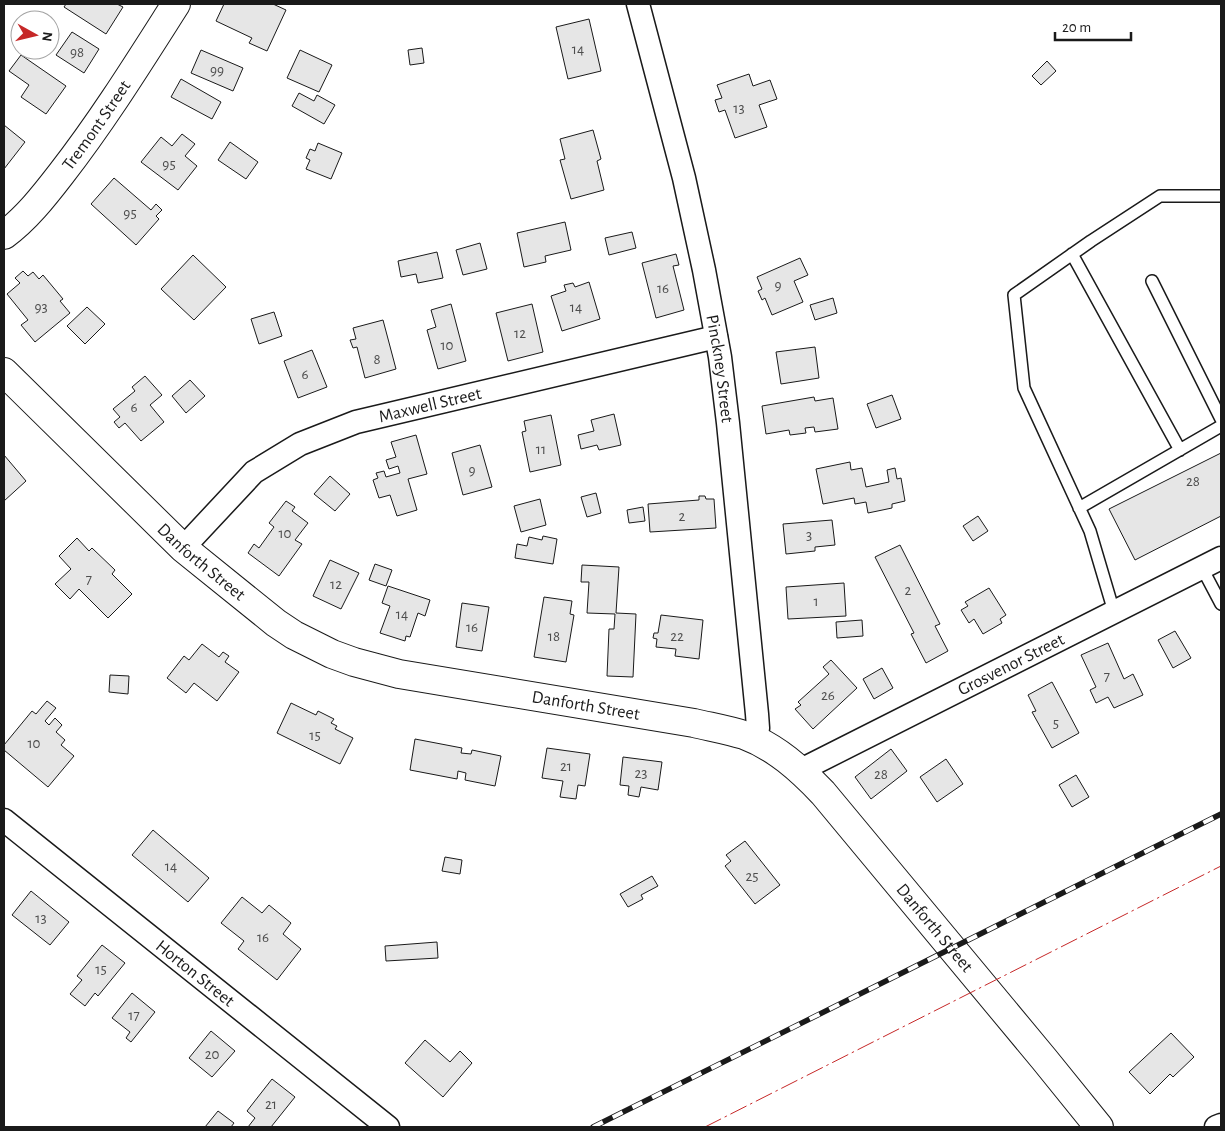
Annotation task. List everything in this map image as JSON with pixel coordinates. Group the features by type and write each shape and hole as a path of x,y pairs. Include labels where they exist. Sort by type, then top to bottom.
{"street":[{"name":"Tremont Street","path":"4,236 42,199 69,164 124,85 176,4"},
{"name":"Pinckney Street","path":"638,4 684,178 716,337 728,423 757,714 758,728 756,740"},
{"name":"Maxwell Street","path":"183,548 254,472 318,435 356,422 716,337"},
{"name":"Danforth Street","path":"4,372 183,548 276,624 313,645 354,662 399,674 694,723 756,740 780,754 801,770 824,792 1099,1127"},
{"name":"Grosvenor Street","path":"801,770 1212,563"},
{"name":"Horton Street","path":"4,820 388,1127"},
{"path":"1216,1127 1221,1125"}],"lane":[{"path":"1114,612 1090,531 1024,388 1014,295 1160,196 1221,196"},
{"path":"1072,254 1180,450"},
{"path":"1152,281 1221,419"},
{"path":"1079,508 1221,426"},
{"path":"1212,563 1221,604"}],"building":[{"path":"66,4 117,4 123,7 106,34 64,7"},
{"path":"224,4 273,4 286,10 267,51 249,43 252,38 216,21"},
{"path":"589,19 601,71 568,79 556,27"},
{"path":"72,32 99,49 84,73 60,58 60,49"},
{"path":"422,48 424,63 410,65 408,50"},
{"path":"201,50 243,68 233,91 191,73"},
{"path":"300,50 332,65 319,92 287,78"},
{"path":"17,60 28,60 66,86 46,114 21,97 29,85 9,71"},
{"path":"1047,61 1056,71 1041,85 1032,76"},
{"path":"749,74 753,86 770,80 777,99 759,105 767,127 735,138 725,110 719,112 715,100 722,98 717,85"},
{"path":"181,79 221,102 212,119 171,97"},
{"path":"299,93 314,101 317,95 335,105 324,124 292,106"},
{"path":"4,125 25,142 4,169"},
{"path":"593,130 601,159 597,161 604,190 571,199 560,160 565,159 560,139"},
{"path":"182,134 195,144 185,156 197,166 178,190 141,162 161,137 172,146"},
{"path":"230,142 258,162 246,179 218,160"},
{"path":"318,143 342,153 331,179 306,169 310,160 306,158 310,149 315,151"},
{"path":"114,178 151,210 156,204 162,210 156,216 159,219 136,245 91,204"},
{"path":"565,222 571,250 545,256 546,262 524,267 517,233"},
{"path":"632,232 636,248 609,255 605,238"},
{"path":"480,243 487,269 463,275 456,250"},
{"path":"437,252 443,278 418,283 416,274 401,277 398,261"},
{"path":"676,254 679,265 673,266 684,310 656,318 642,263"},
{"path":"193,255 226,287 194,320 161,289"},
{"path":"800,258 808,275 794,281 803,302 772,315 765,298 762,300 758,291 762,289 757,277"},
{"path":"23,271 28,276 33,272 39,279 43,275 63,299 60,301 70,313 35,342 21,325 28,320 7,294 20,283 15,278"},
{"path":"589,282 600,319 562,331 551,296 566,291 564,285 573,283 575,287"},
{"path":"833,298 837,313 815,320 810,305"},
{"path":"451,304 466,361 438,369 427,330 436,327 431,310"},
{"path":"532,304 543,352 508,361 496,313"},
{"path":"87,307 105,324 85,344 67,326"},
{"path":"274,312 282,336 259,344 251,319"},
{"path":"383,320 396,369 365,378 357,347 353,348 350,340 356,339 353,328"},
{"path":"815,347 819,378 781,384 776,352"},
{"path":"312,350 327,387 298,398 284,361"},
{"path":"145,376 162,395 150,405 164,422 141,441 125,423 119,428 114,422 120,417 113,409 135,391 132,387"},
{"path":"190,380 205,396 186,413 172,396"},
{"path":"892,395 901,419 876,428 867,404"},
{"path":"814,397 815,401 833,398 838,429 815,432 814,427 805,428 806,433 790,435 789,430 766,434 762,406"},
{"path":"614,414 621,445 599,450 597,445 581,449 578,435 594,431 591,420"},
{"path":"551,415 561,465 530,472 522,432 526,431 524,421"},
{"path":"416,435 427,474 408,479 417,510 397,516 390,495 379,498 373,480 378,478 376,473 384,471 386,477 400,473 398,466 389,469 386,460 396,457 391,442"},
{"path":"480,445 492,487 463,495 452,453"},
{"path":"1221,453 1221,516 1135,560 1109,509"},
{"path":"4,455 26,481 4,501"},
{"path":"850,462 851,470 862,468 866,487 889,482 887,470 895,468 897,479 901,478 905,501 892,504 892,508 868,513 866,502 855,504 854,498 823,504 816,469"},
{"path":"330,476 350,494 335,511 314,494"},
{"path":"596,493 601,513 587,517 581,497"},
{"path":"699,496 705,496 706,499 714,499 716,528 650,532 648,504 699,500"},
{"path":"540,499 546,525 521,532 514,506"},
{"path":"286,501 295,507 292,511 308,523 295,540 302,544 279,576 248,553 254,544 259,548 274,527 269,523"},
{"path":"643,507 645,521 629,523 627,510"},
{"path":"978,516 988,531 973,541 963,526"},
{"path":"832,520 835,545 815,547 815,551 786,554 783,524"},
{"path":"543,536 557,539 553,564 515,558 517,544 527,546 529,537 542,540"},
{"path":"77,538 89,551 92,548 115,570 112,574 132,594 108,618 79,589 70,599 55,584 71,569 59,556"},
{"path":"900,545 940,624 935,626 948,651 926,663 911,634 914,633 875,557"},
{"path":"330,560 359,573 341,609 313,596"},
{"path":"375,564 392,570 386,586 369,580"},
{"path":"582,565 619,567 616,613 636,614 633,677 607,676 609,629 614,629 615,614 587,613 589,582 581,582"},
{"path":"844,583 846,616 788,619 786,587"},
{"path":"388,586 430,600 425,616 418,613 410,637 406,636 405,641 380,633 390,606 382,603"},
{"path":"989,588 1006,615 1000,619 1002,623 983,634 974,619 969,623 961,610 968,606 965,602"},
{"path":"544,597 572,601 570,614 574,615 566,662 534,657"},
{"path":"462,603 489,607 482,651 456,647"},
{"path":"661,615 703,620 699,659 675,656 676,649 656,647 657,639 653,638 654,633 658,633"},
{"path":"862,620 863,636 837,638 836,622"},
{"path":"1175,631 1191,658 1173,668 1158,640"},
{"path":"1108,643 1124,679 1133,674 1143,695 1114,708 1108,697 1096,703 1090,690 1096,687 1081,655"},
{"path":"202,644 219,657 223,652 229,656 225,662 239,672 217,701 194,683 186,693 167,678 184,656 189,660"},
{"path":"831,660 857,688 813,729 795,709 801,705 798,702 829,674 823,667"},
{"path":"882,668 893,688 874,699 863,679"},
{"path":"110,675 129,676 128,694 109,692"},
{"path":"1052,682 1079,733 1052,748 1032,712 1036,711 1028,695"},
{"path":"47,701 56,708 45,721 49,725 55,718 62,725 56,732 65,740 61,745 74,756 48,787 4,750 4,745 32,711 36,714"},
{"path":"291,703 316,715 318,711 334,719 331,723 337,726 335,729 353,738 340,764 277,733"},
{"path":"415,739 462,748 461,753 471,754 472,750 501,756 495,786 465,780 466,773 458,771 457,779 410,770"},
{"path":"547,748 590,754 585,786 578,785 576,799 560,797 563,781 542,778"},
{"path":"891,749 907,771 871,799 855,777"},
{"path":"623,757 662,762 658,790 641,787 639,797 628,795 629,786 620,785"},
{"path":"946,759 963,784 937,802 920,777"},
{"path":"1076,775 1089,797 1072,807 1059,785"},
{"path":"153,830 209,878 188,902 132,855"},
{"path":"745,841 780,885 755,904 725,866 731,861 726,855"},
{"path":"445,857 462,860 460,874 442,871"},
{"path":"652,876 658,886 641,895 643,899 628,907 620,894"},
{"path":"31,891 69,922 50,945 12,915"},
{"path":"242,897 262,913 269,905 291,923 283,934 301,949 277,980 238,949 244,941 221,923"},
{"path":"437,942 438,958 386,961 385,946"},
{"path":"102,945 125,963 98,996 95,993 85,1006 70,994 82,980 77,976"},
{"path":"132,993 155,1012 131,1042 126,1038 130,1032 112,1018"},
{"path":"211,1031 235,1051 212,1077 189,1058"},
{"path":"1171,1033 1194,1057 1173,1077 1170,1074 1150,1094 1129,1072"},
{"path":"425,1040 450,1062 460,1051 472,1063 443,1097 405,1063"},
{"path":"272,1079 295,1097 271,1127 248,1127 255,1118 247,1111"},
{"path":"218,1111 234,1123 231,1127 205,1127"}],"railway":[{"path":"593,1127 1221,814"}],"power":[{"path":"705,1127 1221,866"}]}
